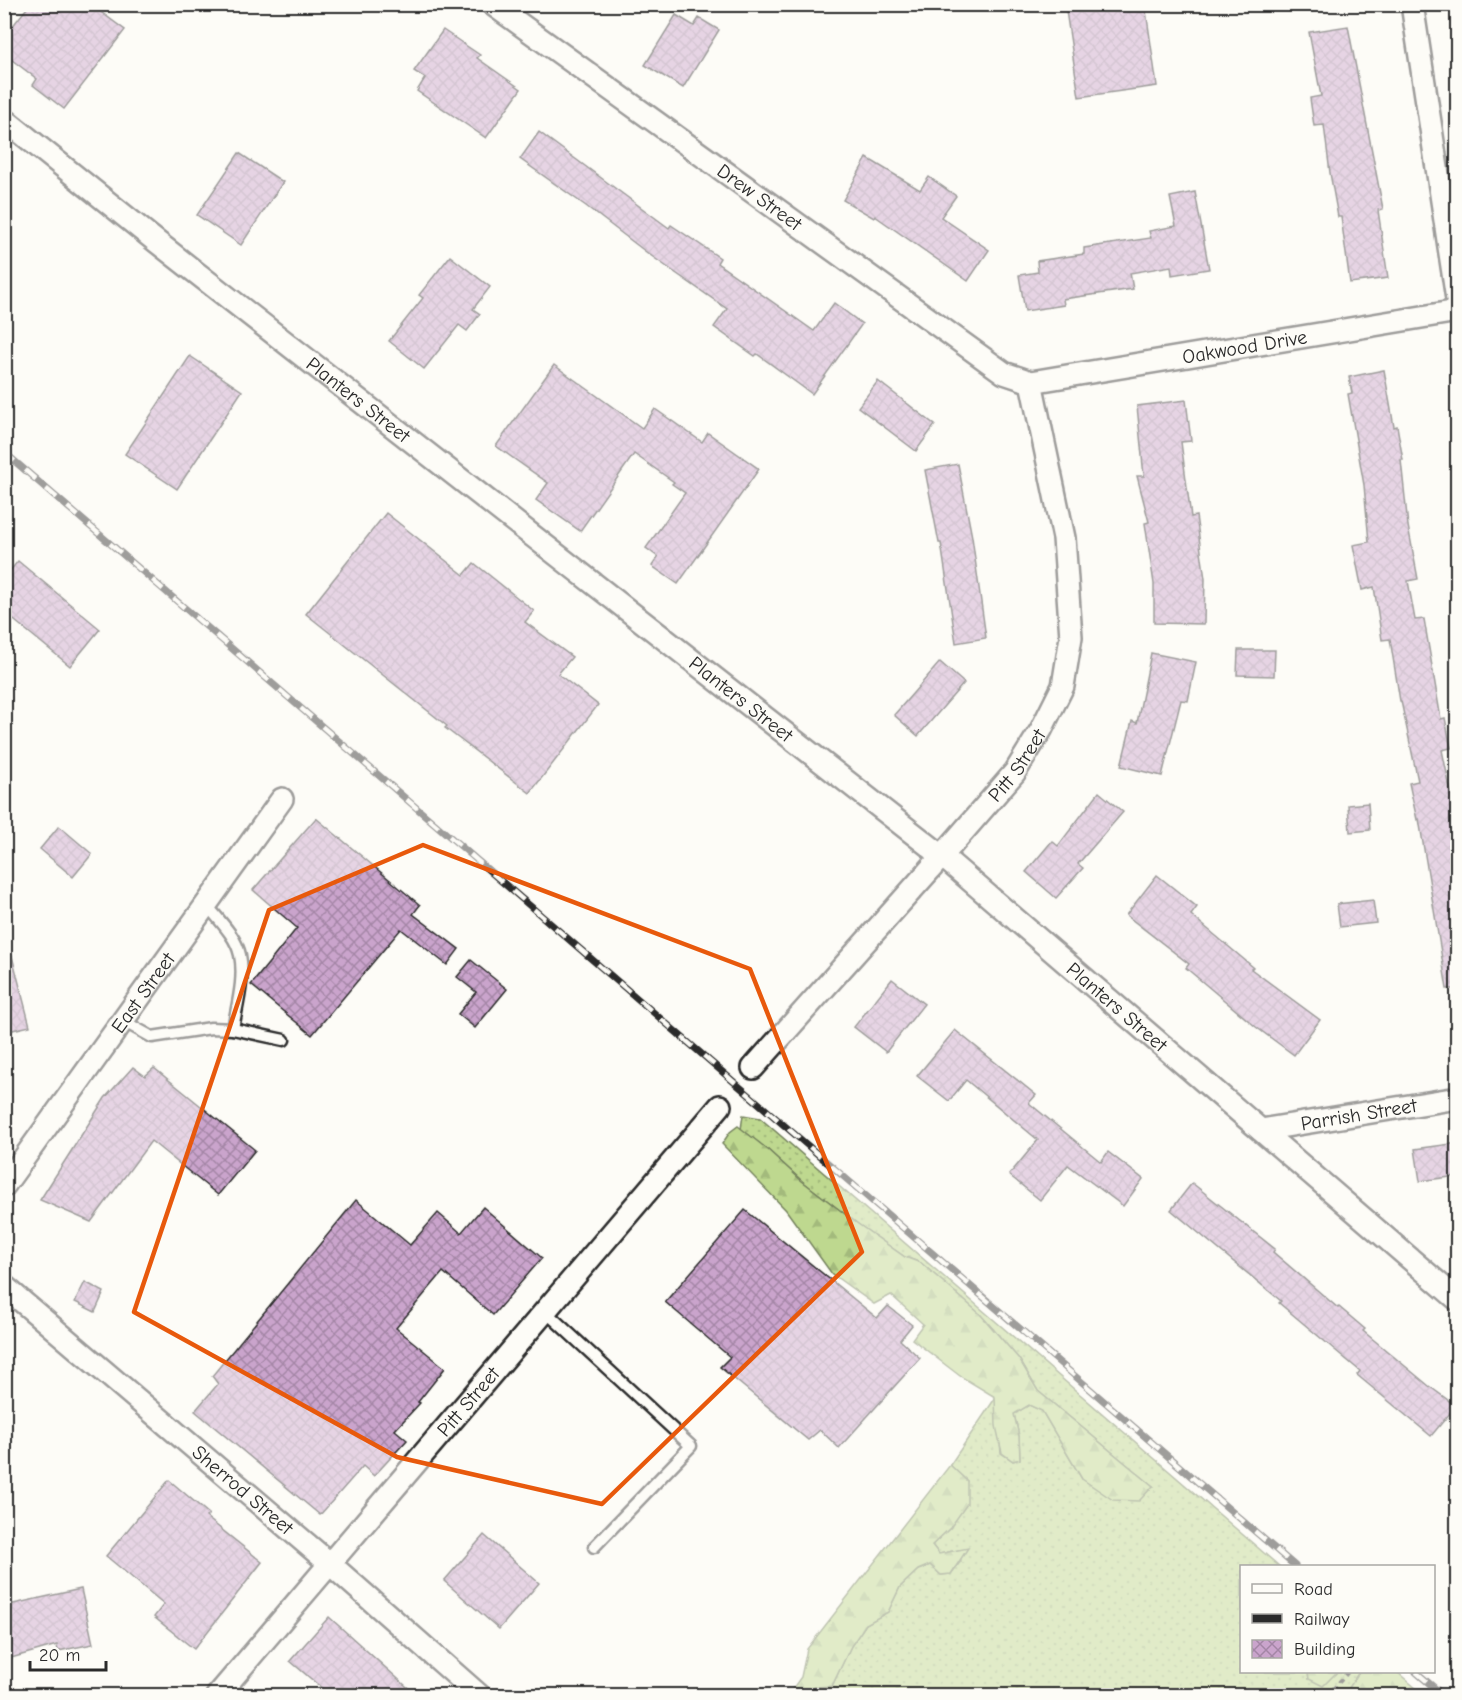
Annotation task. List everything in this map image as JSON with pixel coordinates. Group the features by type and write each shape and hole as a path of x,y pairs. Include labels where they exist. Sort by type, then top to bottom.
{"street":[{"name":"Drew Street","path":"492,4 1004,373 1031,382"},
{"path":"1412,4 1458,308"},
{"name":"Planters Street","path":"4,119 942,856 1458,1300"},
{"name":"Oakwood Drive","path":"1031,382 1458,308"},
{"name":"Pitt Street","path":"753,1068 1014,772 1041,730 1063,686 1071,637 1064,538 1031,382"},
{"name":"East Street","path":"4,1186 282,799"},
{"name":"Parrish Street","path":"1261,1130 1458,1098"},
{"name":"Pitt Street","path":"217,1695 720,1106"},
{"name":"Sherrod Street","path":"4,1286 480,1695"}],"lane":[{"path":"207,904 230,935 240,954 242,983 233,1029"},
{"path":"123,1021 152,1037 211,1028 233,1029 284,1040"},
{"path":"544,1310 691,1446 594,1547"}],"path":[{"path":"1327,1695 1346,1673"}],"highlighted area":[{"path":"423,845 750,969 862,1252 602,1504 397,1457 134,1312 269,910"}],"green space":[{"path":"743,1115 760,1118 1278,1565 1240,1565 1240,1673 1308,1673 1309,1679 1336,1673 1358,1673 1347,1695 809,1695 815,1687 832,1686 851,1646 866,1624 888,1612 900,1587 918,1570 930,1565 941,1575 951,1574 961,1561 959,1550 939,1554 932,1545 950,1528 967,1481 950,1465 996,1397 1001,1453 1013,1461 1020,1459 1019,1436 1014,1414 1029,1405 1042,1411 1082,1479 1153,1486 1038,1391 1019,1359 980,1314 921,1263 905,1257 858,1224 802,1181 741,1129"},
{"path":"738,1126 802,1181 905,1257 921,1263 980,1314 1019,1359 1038,1391 1153,1486 1139,1501 1113,1500 1082,1479 1042,1411 1029,1405 1014,1414 1019,1436 1020,1459 1013,1461 1002,1453 996,1426 995,1397 960,1376 912,1339 923,1324 891,1295 874,1304 832,1274 786,1210 722,1144 730,1132"},
{"path":"950,1465 967,1481 967,1504 950,1528 932,1545 939,1554 968,1548 951,1574 941,1575 930,1565 918,1570 900,1587 888,1612 866,1624 851,1646 832,1686 815,1687 809,1695 788,1695 801,1677 807,1649"},
{"path":"1308,1673 1336,1673 1323,1686 1309,1679"},
{"path":"1358,1673 1398,1673 1424,1695 1347,1695"}],"building":[{"path":"30,4 90,4 125,30 64,109 33,85 37,79 4,54 4,37"},
{"path":"1065,4 1145,4 1157,86 1079,97"},
{"path":"676,15 694,26 699,18 719,30 683,88 645,65"},
{"path":"1348,26 1383,209 1378,210 1388,278 1350,283 1341,217 1338,217 1330,173 1324,125 1314,126 1310,98 1321,96 1309,32"},
{"path":"443,30 480,55 477,58 521,89 486,138 417,91 425,78 414,71"},
{"path":"539,132 669,228 671,225 720,258 717,263 814,331 834,303 862,324 812,394 757,354 755,356 714,327 727,309 520,159"},
{"path":"239,153 283,182 241,245 197,215"},
{"path":"867,158 920,190 929,177 956,196 941,217 989,250 968,281 875,216 874,218 843,200"},
{"path":"1195,192 1209,269 1172,275 1171,266 1130,273 1133,289 1063,299 1064,305 1025,311 1019,275 1038,272 1037,261 1084,254 1084,248 1151,238 1149,231 1176,226 1170,197"},
{"path":"450,256 490,287 473,309 480,314 467,331 459,325 424,369 389,341 423,298 419,295"},
{"path":"190,356 242,391 177,489 125,454"},
{"path":"554,365 642,428 655,409 702,442 708,433 759,469 678,584 652,566 658,557 646,548 685,493 672,484 674,482 634,454 580,531 536,500 548,483 496,446"},
{"path":"1384,370 1394,427 1397,426 1403,460 1401,460 1408,526 1418,579 1408,581 1415,620 1424,619 1441,719 1445,718 1451,748 1442,750 1455,812 1451,813 1458,855 1458,989 1447,989 1419,819 1417,820 1409,783 1418,781 1400,701 1390,639 1382,640 1374,587 1362,590 1353,545 1369,542 1364,485 1348,394 1352,393 1349,377"},
{"path":"878,381 935,425 916,451 858,407"},
{"path":"1186,400 1191,441 1181,442 1191,517 1196,516 1205,579 1204,624 1154,623 1154,584 1145,523 1149,522 1137,476 1144,476 1137,406"},
{"path":"958,464 972,537 986,638 956,643 941,543 939,543 925,470"},
{"path":"386,513 464,575 474,563 534,611 525,622 572,657 558,674 598,705 530,793 445,728 447,726 306,614"},
{"path":"18,561 100,629 70,666 4,612 4,578"},
{"path":"1238,650 1275,650 1274,676 1237,675"},
{"path":"1151,653 1196,662 1188,701 1181,700 1162,776 1121,766 1132,721 1137,723"},
{"path":"940,662 964,683 918,736 894,715"},
{"path":"1099,792 1123,812 1078,864 1083,868 1056,898 1026,872 1052,841 1058,846"},
{"path":"1368,803 1370,830 1350,832 1348,805"},
{"path":"316,818 420,905 413,914 459,949 447,965 401,929 312,1035 251,985 297,928 253,890"},
{"path":"59,826 92,854 73,877 40,849"},
{"path":"1157,875 1197,907 1191,915 1253,967 1251,969 1320,1020 1294,1055 1256,1027 1186,968 1189,964 1126,915"},
{"path":"1373,900 1376,923 1340,927 1337,904"},
{"path":"12,956 30,1026 4,1032 4,957"},
{"path":"471,960 507,989 475,1028 458,1014 476,992 457,977"},
{"path":"892,979 924,1004 886,1052 854,1027"},
{"path":"955,1030 1036,1095 1029,1103 1101,1162 1108,1152 1143,1179 1123,1206 1068,1165 1040,1200 1009,1175 1038,1140 966,1080 949,1101 917,1076"},
{"path":"133,1067 145,1076 154,1068 255,1150 218,1195 151,1141 91,1222 40,1200 105,1098"},
{"path":"1458,1143 1458,1176 1420,1181 1415,1149"},
{"path":"1192,1183 1275,1249 1273,1252 1365,1329 1363,1331 1456,1406 1431,1436 1357,1375 1360,1371 1279,1303 1281,1301 1171,1210"},
{"path":"356,1200 410,1245 438,1213 461,1233 483,1207 542,1258 493,1315 443,1272 396,1328 445,1368 418,1402 420,1403 395,1430 407,1440 374,1476 363,1466 320,1515 195,1411 218,1384 212,1376"},
{"path":"745,1210 877,1318 888,1306 912,1325 900,1340 920,1358 839,1448 820,1430 808,1440 720,1367 730,1357 665,1302"},
{"path":"85,1282 104,1292 95,1312 75,1302"},
{"path":"169,1480 209,1514 206,1517 262,1562 194,1649 154,1617 164,1604 106,1556"},
{"path":"484,1535 539,1583 499,1629 444,1581"},
{"path":"81,1589 93,1644 58,1651 57,1645 4,1660 4,1606"},
{"path":"329,1617 416,1695 330,1695 290,1661"}],"railway":[{"path":"4,452 1294,1565"},
{"path":"1417,1673 1444,1696"}]}
